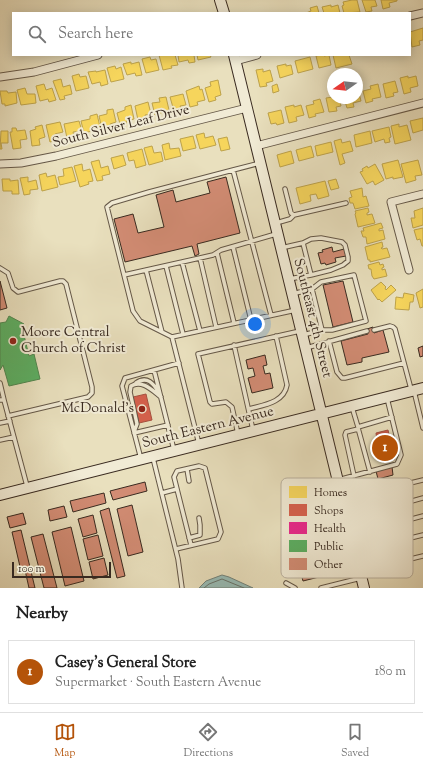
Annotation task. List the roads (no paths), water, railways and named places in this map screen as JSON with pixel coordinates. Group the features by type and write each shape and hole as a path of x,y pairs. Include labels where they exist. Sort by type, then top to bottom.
{"main road":[{"path":"220,0 224,12"},
{"name":"Southeast 4th Street","path":"234,58 337,478"},
{"name":"South Eastern Avenue","path":"0,495 416,390"},
{"name":"Southeast 4th Street","path":"362,578 364,588"}],"street":[{"path":"411,16 423,13"},
{"path":"0,77 34,72 94,56"},
{"path":"234,58 249,56"},
{"path":"256,146 423,103"},
{"name":"South Silver Leaf Drive","path":"0,164 21,163 56,156 247,108"},
{"path":"409,270 391,202 423,194"}],"lane":[{"path":"260,163 149,192 112,203 107,207 133,311 140,321 172,336 296,310"},
{"path":"233,170 271,315"},
{"path":"285,189 291,213 294,215"},
{"path":"274,223 290,219 294,215 346,203"},
{"path":"124,275 214,255 233,247 277,234"},
{"path":"281,248 303,243 311,239 321,238 342,242 345,245 348,257 348,261 343,265 331,270 288,279"},
{"path":"303,243 311,275"},
{"path":"233,247 251,320"},
{"path":"217,253 234,323"},
{"path":"200,258 216,327"},
{"path":"182,262 200,331"},
{"path":"166,266 183,334"},
{"path":"0,268 8,273 14,288 18,292 60,281 63,281 66,284 92,386 92,393 88,397 8,416"},
{"path":"146,270 162,332"},
{"path":"238,435 232,407 224,402 210,404 198,355 199,352 276,336 332,330 366,321 354,275 321,282 312,289 292,294"},
{"path":"312,289 322,330"},
{"path":"374,330 393,327 404,363 416,390 423,428"},
{"path":"305,348 368,331"},
{"path":"172,336 199,445"},
{"path":"249,409 273,402 286,389 287,385 276,336"},
{"path":"330,342 337,372 342,378 404,363"},
{"path":"234,345 254,431"},
{"path":"141,459 122,386 125,378 179,363"},
{"path":"154,370 174,451"},
{"path":"134,433 137,424 130,392 131,386 140,380 145,379 154,385 161,397"},
{"path":"0,383 2,401 10,421 27,488"},
{"path":"135,383 140,383 161,397"},
{"path":"346,478 398,464 401,455 387,397"},
{"path":"352,406 370,472"},
{"path":"354,476 344,435 346,432 392,418"},
{"path":"0,423 10,421"},
{"path":"134,433 168,425"},
{"path":"0,440 14,437"},
{"path":"152,456 176,549 182,588"},
{"path":"176,549 218,539 221,532 205,468 199,466 177,471 174,477 191,545"},
{"path":"186,469 189,481"},
{"path":"413,482 423,480"},
{"path":"162,493 177,489"},
{"path":"413,501 423,498"},
{"path":"413,519 423,516"},
{"path":"189,538 200,535 199,518"},
{"path":"413,537 423,535"},
{"path":"413,558 423,556"},
{"path":"321,588 336,586 353,578"},
{"path":"286,583 295,588"}],"water":[{"path":"222,575 253,588 199,588 206,581"}],"place":[{"name":"Moore Central Church of Christ","path":"13,341"},
{"name":"McDonald's","path":"142,409"},
{"name":"Casey's General Store","path":"385,448"}]}
